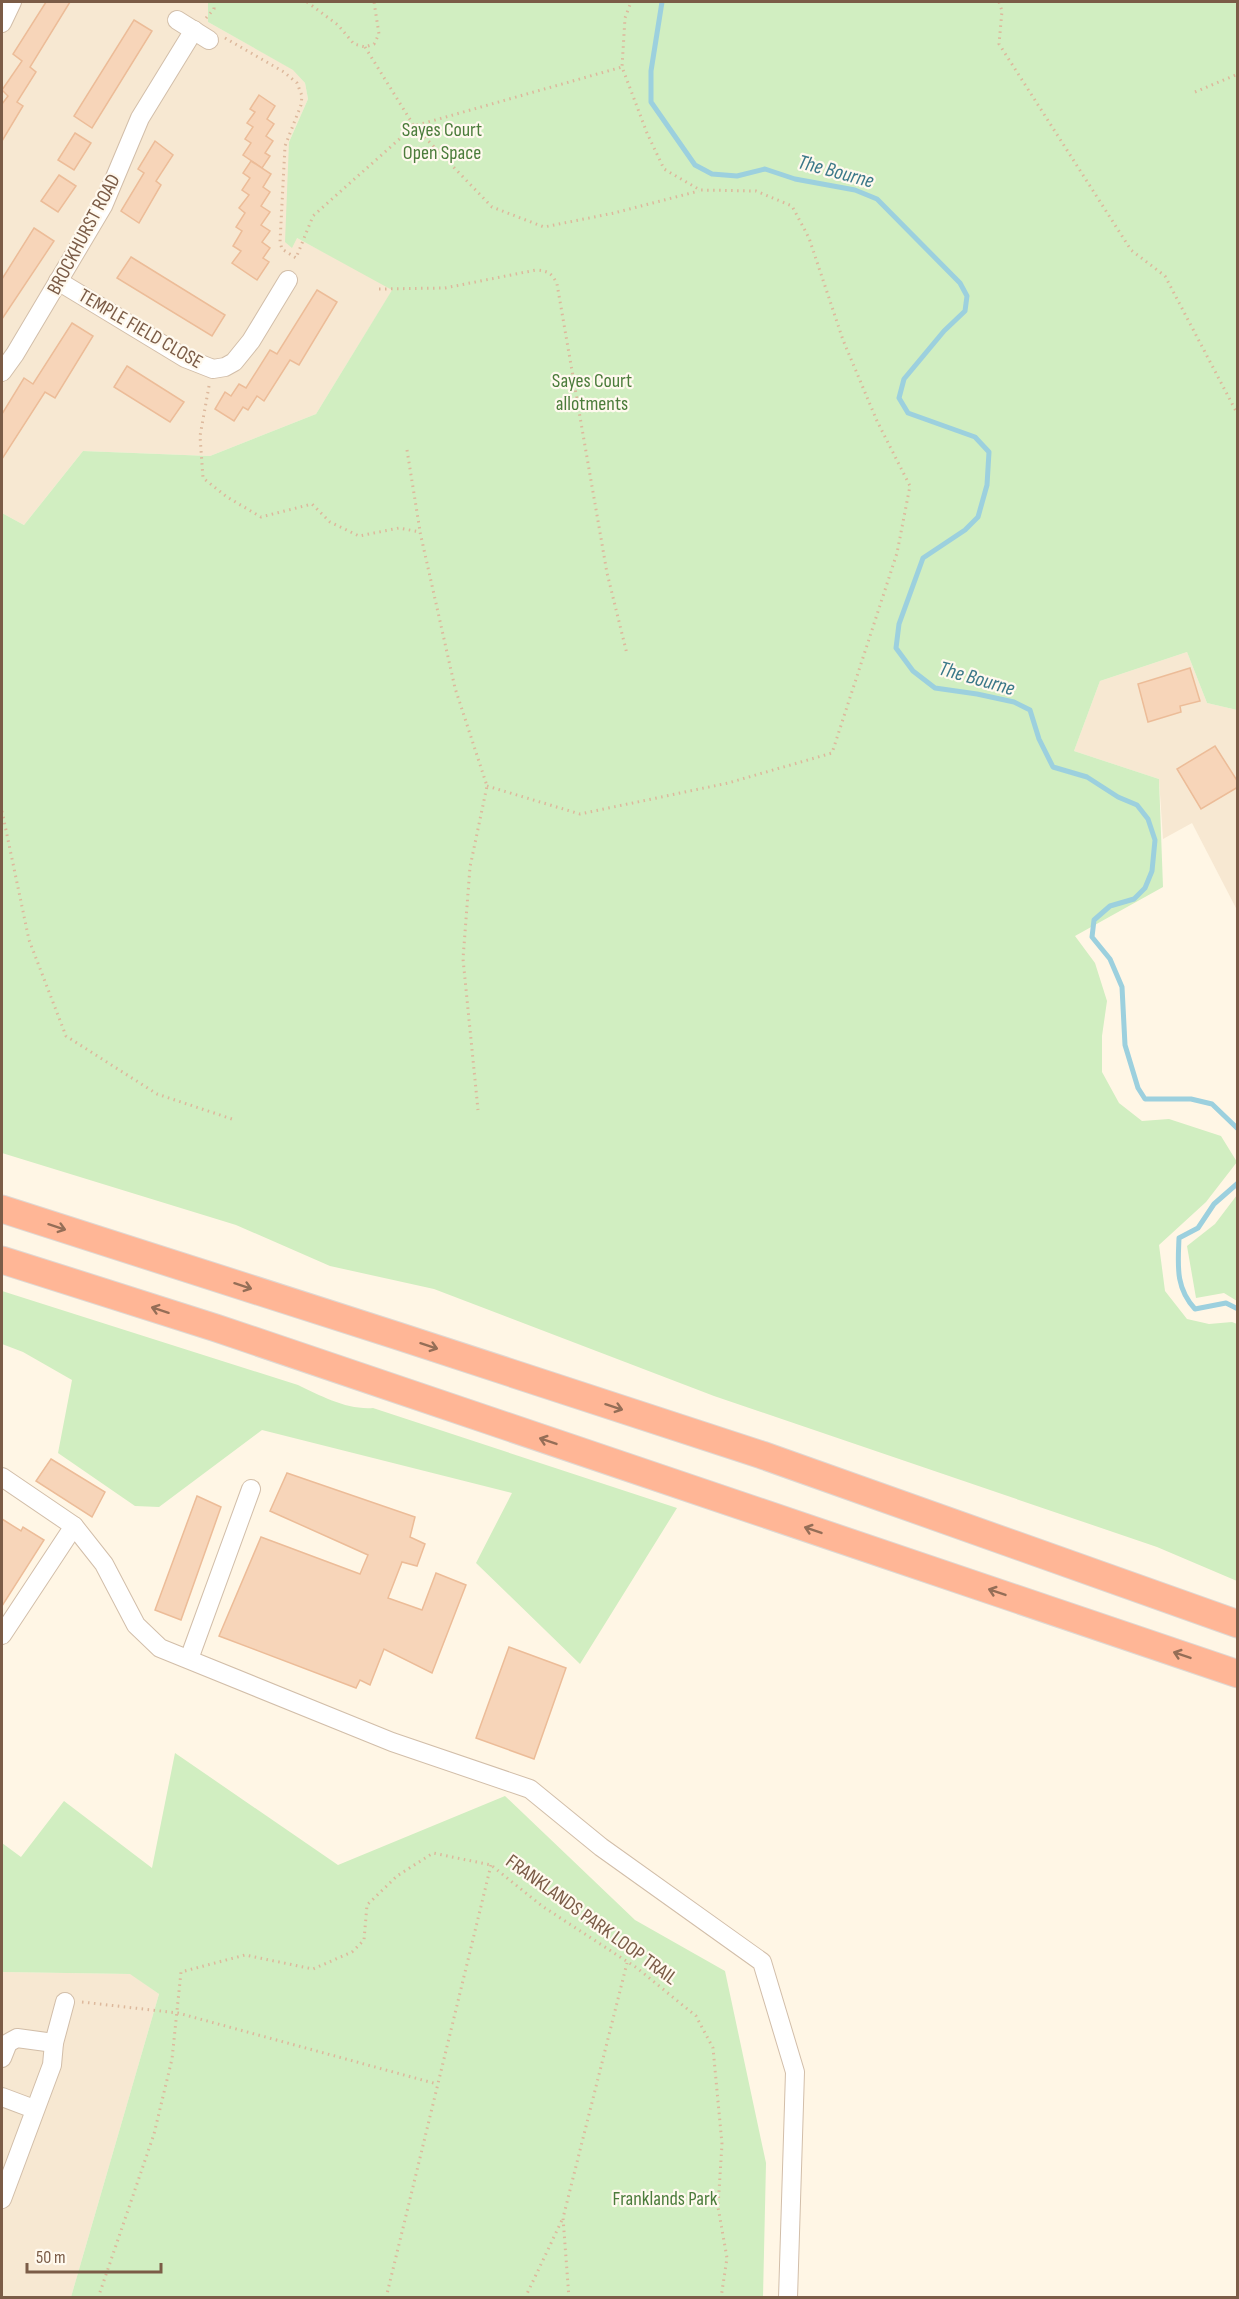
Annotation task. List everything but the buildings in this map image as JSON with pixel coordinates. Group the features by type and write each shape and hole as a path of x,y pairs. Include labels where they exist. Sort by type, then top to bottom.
{"highway":[{"path":"2,1209 762,1455 1238,1624"},
{"path":"2,1260 228,1332 1238,1674"}],"street":[{"path":"2,23 12,2"},
{"path":"177,20 202,35"},
{"name":"BROCKHURST ROAD","path":"2,372 15,354 102,206 140,118 202,35"},
{"name":"TEMPLE FIELD CLOSE","path":"58,281 185,358 213,369 234,362 251,341 288,279"},
{"path":"2,1476 74,1526 104,1564 136,1625 160,1648 392,1742 530,1789 601,1847 762,1962 795,2072 788,2298"},
{"path":"189,1659 251,1489"},
{"path":"2,1635 74,1526"},
{"path":"2,2199 52,2065 54,2043 65,2002"},
{"path":"2,2058 8,2043 17,2038 54,2043"},
{"path":"2,2097 34,2109"}],"path":[{"path":"307,2 338,25 354,44 365,47 374,44 379,34 374,2"},
{"path":"631,2 625,18 622,67 647,133 664,169 700,190"},
{"path":"999,2 1002,11 999,44 1131,250 1165,276 1238,415"},
{"path":"202,35 207,28 284,72 297,83 302,96 301,105 285,146 280,242 282,249 296,258 314,216 414,126 622,67"},
{"path":"365,47 414,126 492,207 544,227 614,213 700,190 756,191 792,207 809,238 843,340 868,401 910,486 897,554 832,753 728,783 580,814 487,786"},
{"path":"1195,92 1238,74"},
{"path":"379,289 445,288 536,270 546,271 552,275 557,284 607,573 627,654"},
{"path":"213,369 200,436 203,478 227,497 261,517 312,504 330,522 359,536 399,528 420,532"},
{"path":"407,450 420,532 455,688 487,786 470,867 463,959 478,1110"},
{"path":"2,812 29,940 66,1036 158,1094 232,1119"},
{"name":"FRANKLANDS PARK LOOP TRAIL","path":"98,2298 154,2134 172,2059 181,1972 245,1955 313,1969 352,1952 364,1940 367,1905 397,1876 433,1853 491,1865 542,1906 627,1962 696,2016 713,2048 723,2144 718,2207 727,2258 721,2298"},
{"path":"386,2298 491,1865"},
{"path":"525,2298 562,2218 627,1962"},
{"path":"65,2002 91,2002 178,2013 438,2084"},
{"path":"562,2218 569,2298"}],"shaded area":[{"path":"2,2 208,2 208,22 294,70 305,83 308,99 289,142 297,238 393,289 316,414 210,456 83,451 24,525 2,513"},
{"path":"1187,652 1207,703 1237,710 1237,910 1192,823 1163,839 1159,779 1074,751 1100,681"},
{"path":"2,1972 131,1974 159,1994 71,2297 2,2298"}],"green space":[{"path":"208,2 1237,2 1237,710 1207,703 1187,652 1100,681 1074,751 1159,779 1163,887 1075,936 1095,963 1107,1001 1102,1036 1102,1072 1119,1103 1142,1121 1169,1119 1221,1136 1237,1162 1206,1202 1159,1245 1165,1291 1187,1319 1209,1324 1232,1322 1237,1324 1237,1581 1157,1547 714,1396 434,1289 330,1266 236,1225 2,1153 2,513 24,525 83,451 210,456 316,414 392,290 297,238 292,248 285,242 289,142 308,99 305,83 293,70 208,22"},
{"path":"1237,1195 1237,1301 1224,1293 1196,1298 1187,1246 1215,1224"},
{"path":"2,1291 298,1385 344,1405 373,1408 677,1508 580,1664 476,1563 512,1493 262,1430 159,1507 135,1506 58,1453 72,1380 23,1352 2,1344"},
{"name":"Franklands Park","path":"175,1753 338,1865 505,1796 635,1920 725,1971 766,2163 763,2297 71,2297 159,1994 130,1974 2,1972 2,1843 21,1857 64,1801 152,1868"}],"waterway":[{"name":"The Bourne","path":"662,2 651,71 651,102 695,165 712,174 737,176 765,169 795,179 855,190 877,199 960,283 967,296 965,311 944,331 904,379 899,398 908,413 975,437 989,452 987,485 978,517 965,530 923,558 899,624 896,648 913,671 935,688 1014,702 1030,710 1039,739 1053,767 1087,777 1118,797 1137,805 1148,819 1155,840 1152,871 1145,888 1134,899 1110,906 1094,920 1092,937 1110,959 1122,987 1125,1045 1138,1088 1145,1099 1191,1099 1212,1104 1238,1129"},
{"name":"The Bourne","path":"1238,1183 1214,1204 1198,1228 1179,1238 1178,1257 1181,1284 1195,1309 1226,1303 1238,1309"}],"park label":[{"name":"Sayes Court Open Space","path":"442,140"},
{"name":"Sayes Court allotments","path":"592,392"}]}
